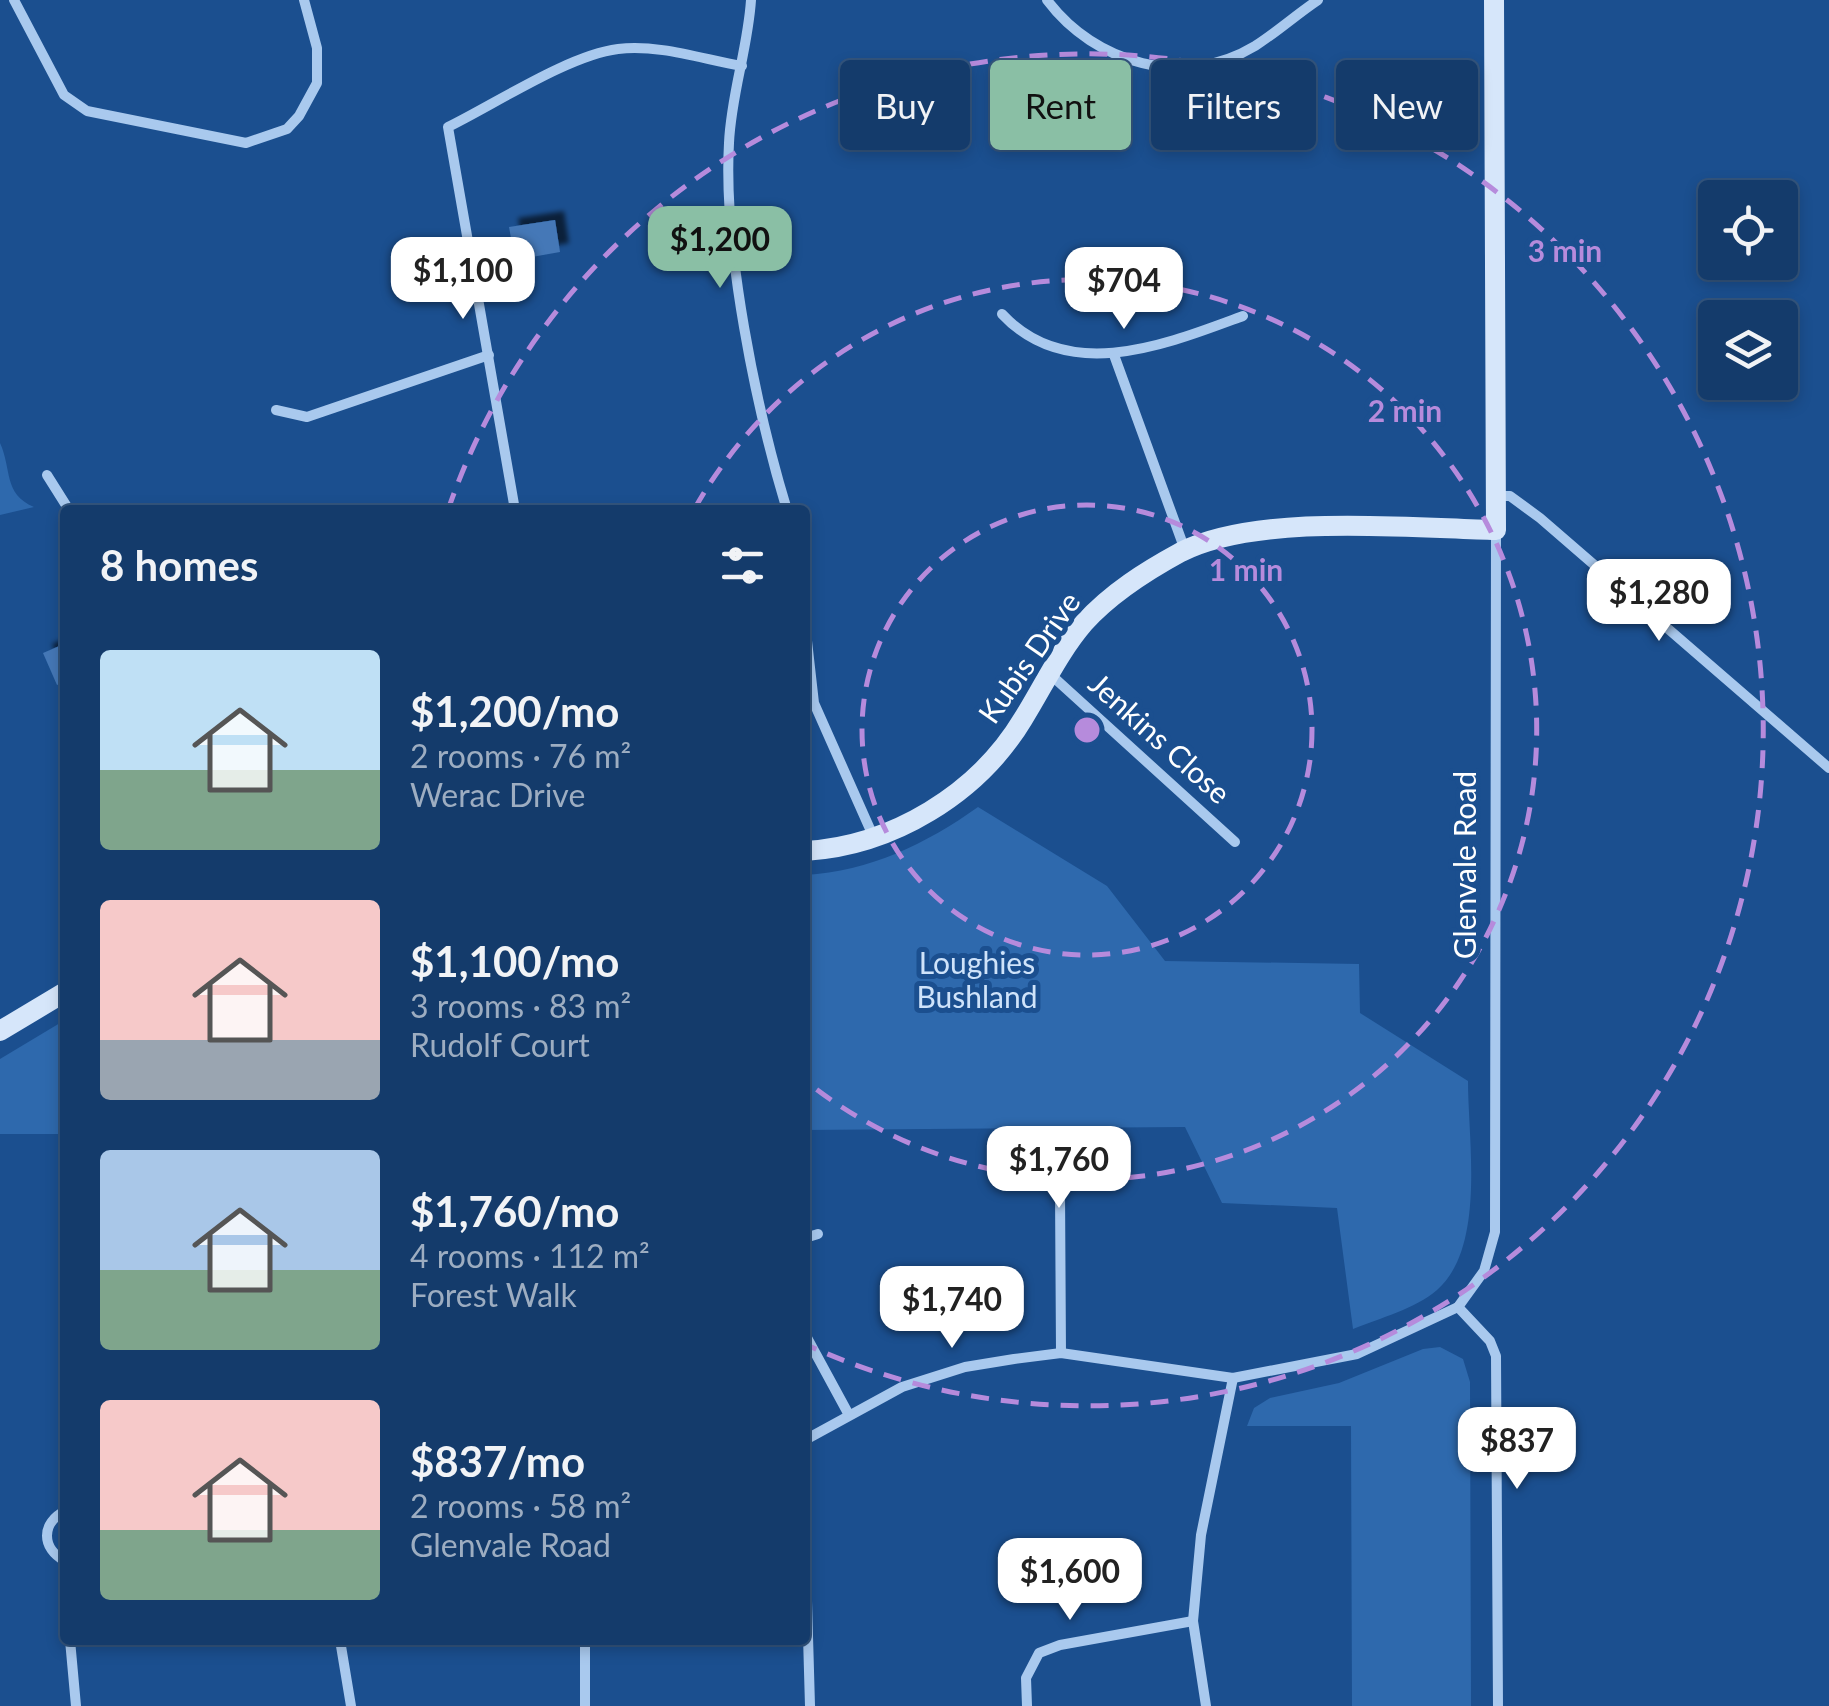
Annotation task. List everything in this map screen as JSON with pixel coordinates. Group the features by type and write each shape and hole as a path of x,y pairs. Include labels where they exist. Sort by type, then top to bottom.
{"street":[{"path":"14,0 64,95 87,111 246,143 287,129 317,83 317,48 304,0"},
{"path":"751,0 729,133 729,198 738,275 785,505"},
{"path":"1047,0 1082,36 1107,52 1168,68 1227,59 1254,46 1318,0"},
{"name":"Glenvale Road","path":"1458,1307 1484,1272 1494,1232 1494,0"},
{"path":"514,505 448,127 590,55 620,48 650,49 742,66"},
{"path":"1002,314 1020,333 1057,350 1114,354 1172,342 1243,316"},
{"path":"1114,354 1185,550"},
{"path":"276,410 307,417 489,355"},
{"path":"47,474 67,505"},
{"path":"1496,496 1510,496 1540,518 1829,768"},
{"name":"Kubis Drive","path":"810,850 874,838 938,806 996,760 1083,624 1120,588 1185,550 1250,533 1296,529 1496,530"},
{"path":"810,668 814,704 874,838"},
{"name":"Jenkins Close","path":"1049,673 1234,842"},
{"path":"0,1031 60,995"},
{"path":"1049,1183 1060,1191"},
{"path":"1060,1191 1070,1184"},
{"path":"1060,1191 1060,1353"},
{"path":"810,1236 818,1234"},
{"path":"810,1437 902,1387 966,1368 1060,1353 1233,1378 1356,1354 1430,1324 1458,1307 1490,1341 1496,1356 1498,1706"},
{"path":"810,1343 849,1415"},
{"path":"1206,1706 1193,1621 1201,1535 1233,1378"},
{"path":"60,1514 52,1520 46,1537 52,1552 60,1557"},
{"path":"1028,1706 1026,1678 1039,1653 1060,1645 1193,1621"},
{"path":"70,1645 76,1706"},
{"path":"341,1645 350,1706"},
{"path":"585,1645 586,1706"},
{"path":"810,1645 810,1706"}],"green space":[{"path":"0,443 13,488 24,502 34,507 0,515"},
{"name":"Loughies Bushland","path":"978,807 1107,886 1165,961 1359,964 1360,1013 1468,1081 1468,1221 1463,1248 1437,1290 1408,1308 1353,1329 1337,1208 1222,1203 1185,1127 810,1130 810,874 875,861 938,833"},
{"path":"60,1023 60,1134 0,1134 0,1059"},
{"path":"1440,1347 1463,1359 1470,1382 1471,1706 1352,1706 1351,1426 1247,1426 1254,1408 1270,1398 1339,1383 1423,1349"}],"building":[{"path":"555,220 560,252 515,260 509,227"},
{"path":"60,646 60,684 57,685 43,653"}]}
